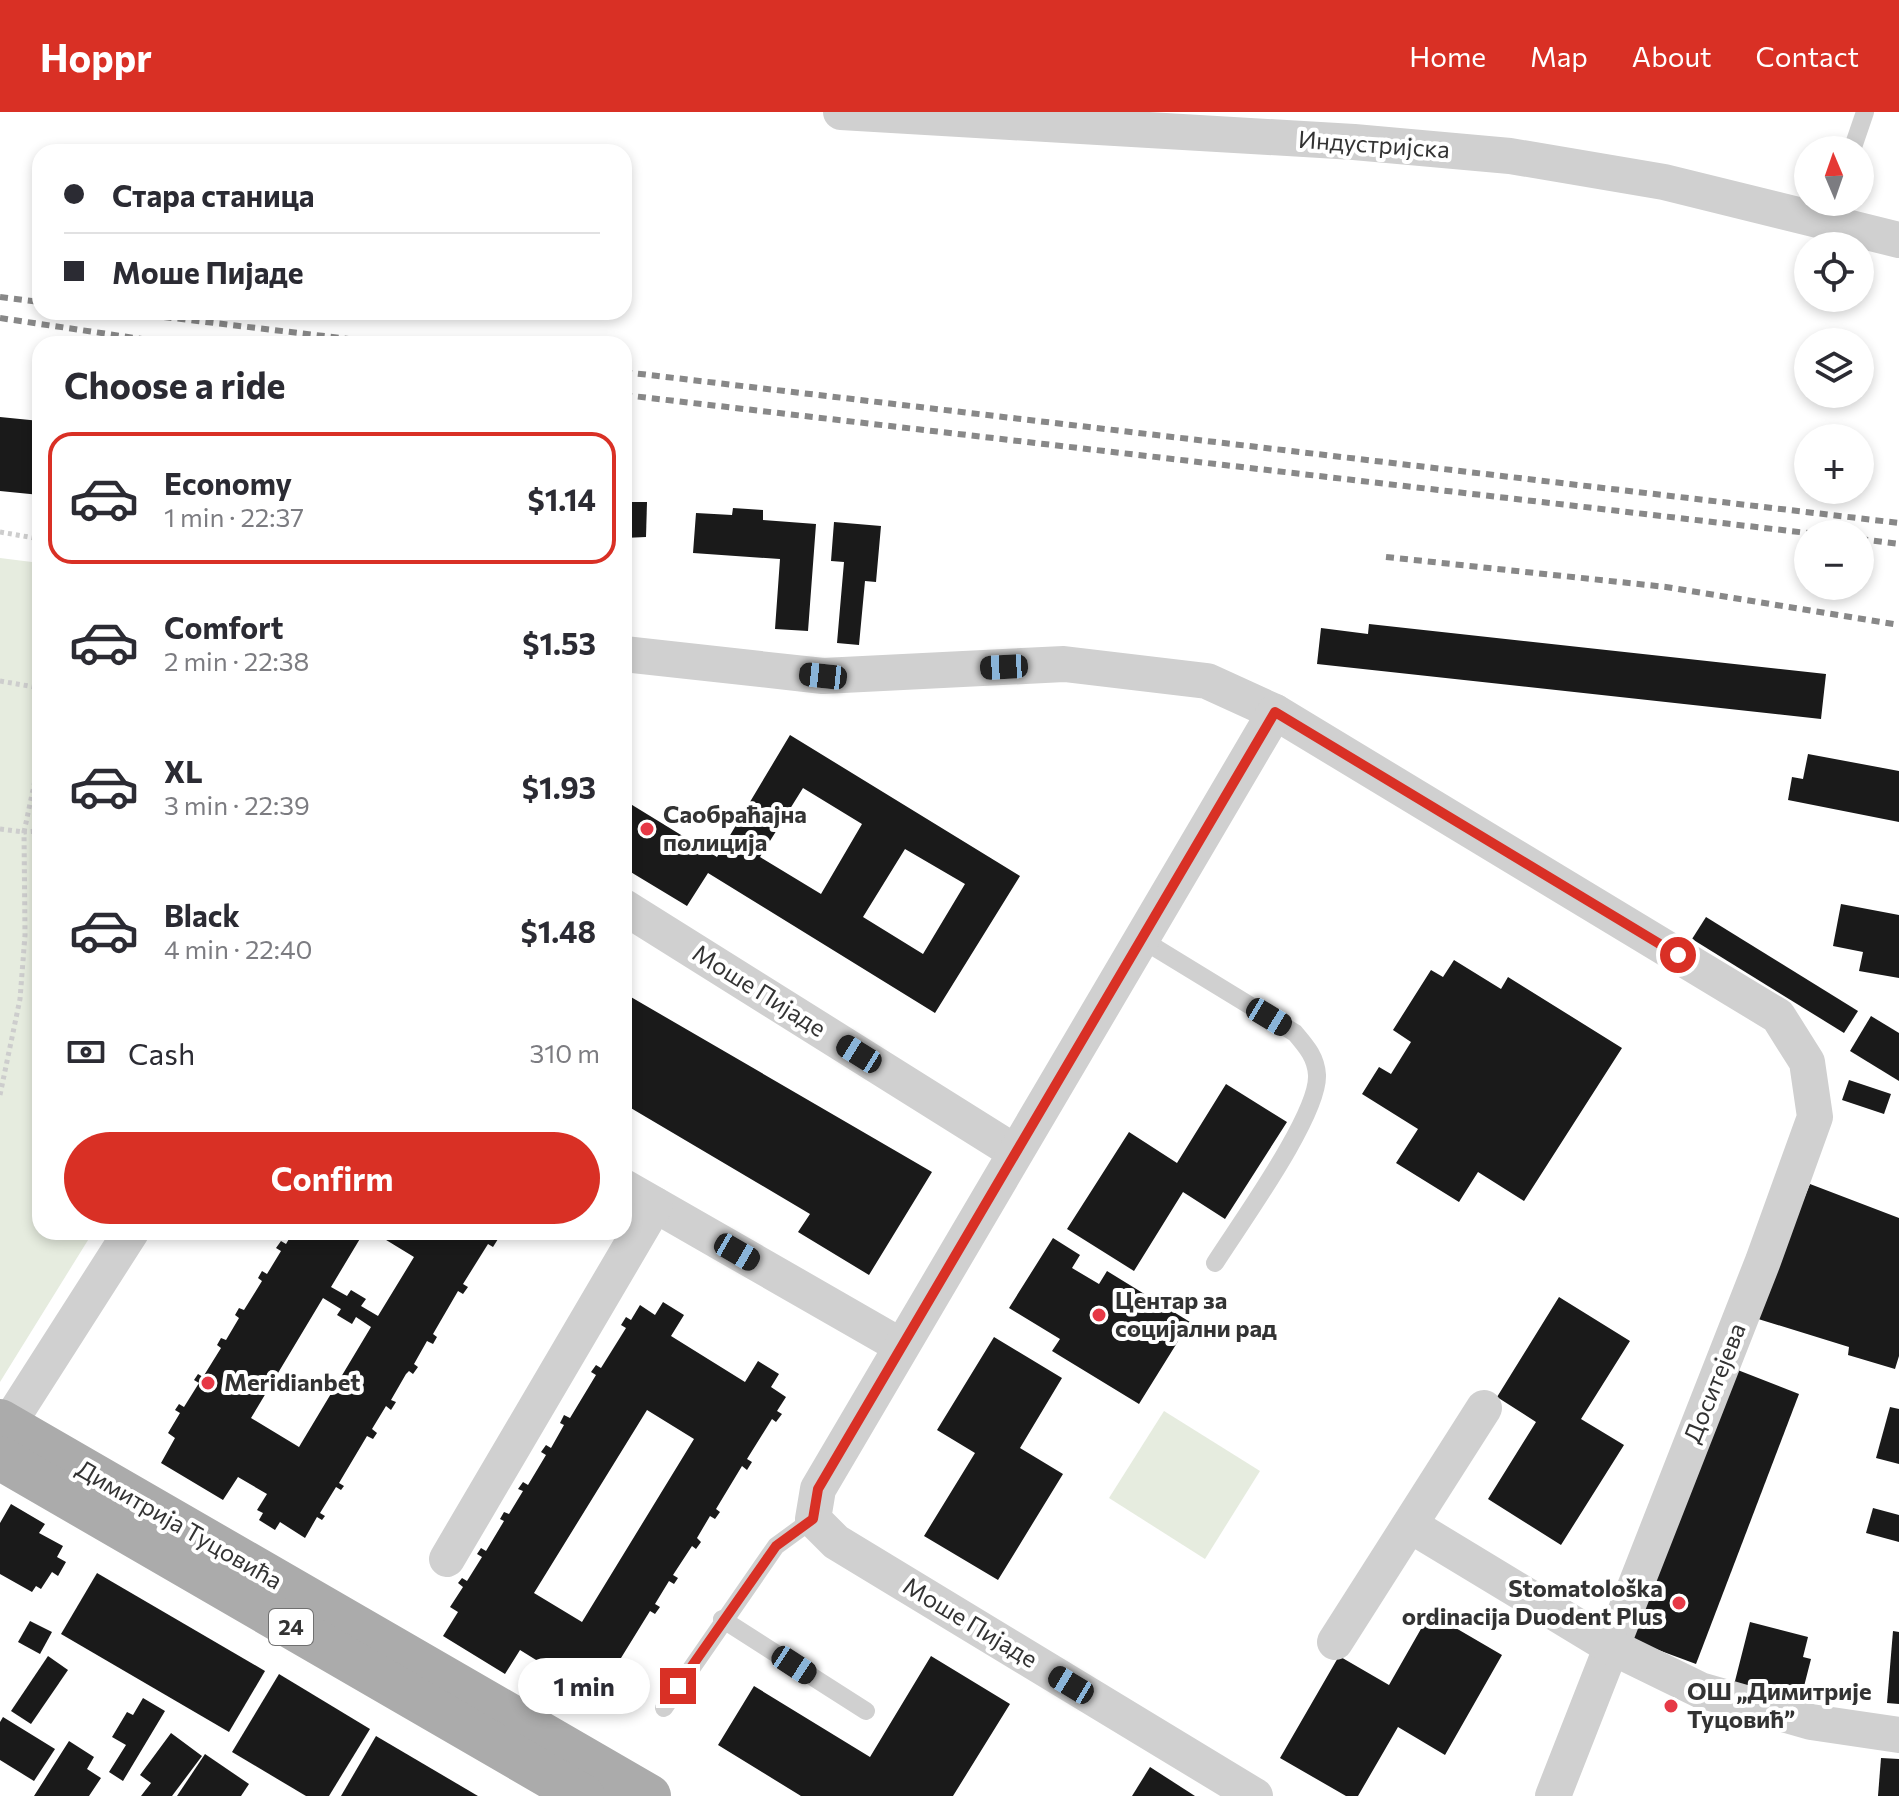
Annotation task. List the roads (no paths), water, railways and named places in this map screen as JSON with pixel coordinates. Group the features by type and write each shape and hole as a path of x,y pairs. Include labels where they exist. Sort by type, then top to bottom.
{"main road":[{"name":"Димитрија Туцовића","path":"2,1435 583,1796"},
{"name":"Димитрија Туцовића","path":"2,1435 649,1796"}],"street":[{"name":"Индустријска","path":"841,112 1354,142 1510,156 1794,206"},
{"name":"Индустријска","path":"1839,216 1899,240"},
{"path":"632,655 823,676 1064,664 1207,681 1275,712 818,1489 813,1519"},
{"name":"Доситејева","path":"1275,712 1778,1016 1807,1062 1815,1117 1763,1261 1553,1796"},
{"name":"Моше Пијаде","path":"632,912 1015,1152"},
{"path":"632,1192 901,1346"},
{"path":"447,1559 655,1205"},
{"path":"2,1435 126,1240"},
{"path":"1335,1642 1484,1408"},
{"name":"Моше Пијаде","path":"813,1519 836,1542 1255,1796"},
{"path":"1410,1525 1610,1646 1700,1690 1811,1722 1899,1735"}],"lane":[{"path":"1857,136 1865,112"},
{"path":"1141,939 1295,1033 1313,1054 1317,1077 1304,1120 1215,1263"},
{"path":"664,1708 722,1619 776,1546 813,1519"},
{"path":"722,1619 866,1711"}],"railway":[{"path":"0,297 32,301"},
{"path":"0,318 121,336"},
{"path":"189,320 324,336"},
{"path":"632,373 1899,523"},
{"path":"632,396 1794,531"},
{"path":"1874,541 1899,544"},
{"path":"1386,557 1666,587 1899,625"}],"place":[{"name":"Саобраћајна полиција","path":"647,829"},
{"name":"Центар за социјални рад","path":"1099,1315"},
{"name":"Meridianbet","path":"208,1383"},
{"name":"Stomatološka ordinacija Duodent Plus","path":"1679,1603"},
{"name":"ОШ „Димитрије Туцовић”","path":"1671,1706"}]}
